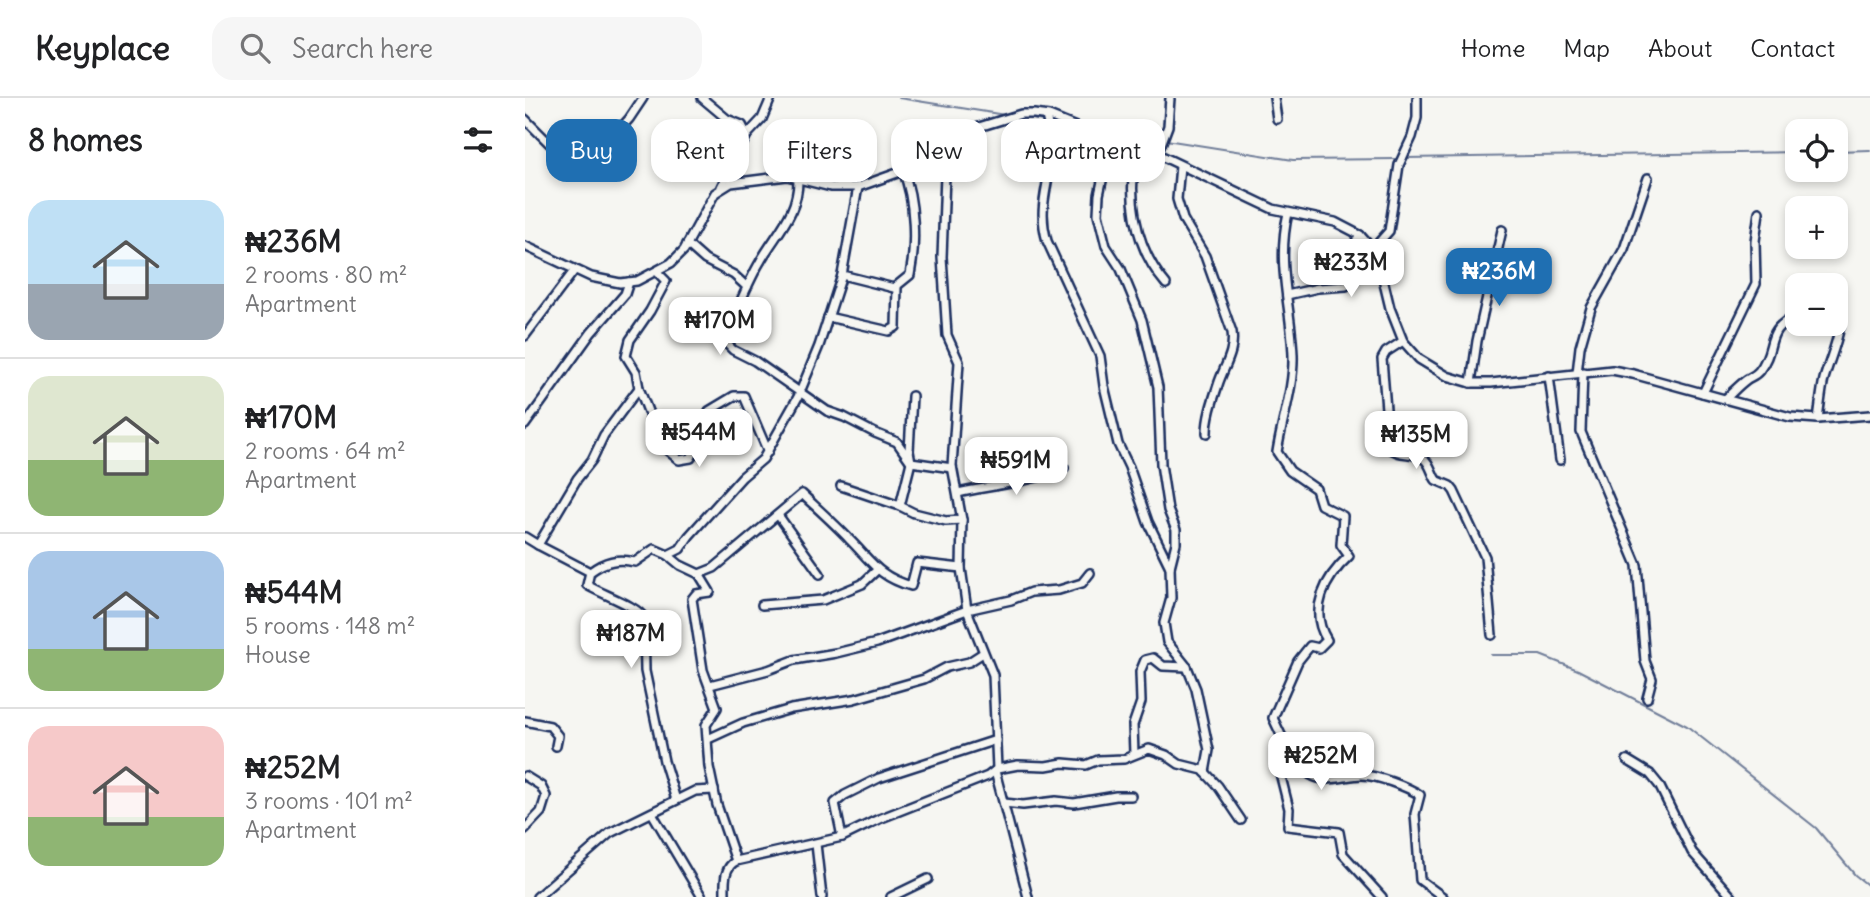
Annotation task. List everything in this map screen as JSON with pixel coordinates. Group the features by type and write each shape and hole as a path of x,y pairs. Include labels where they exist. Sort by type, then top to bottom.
{"street":[{"path":"525,119 575,169 582,171 629,119 643,98"},
{"path":"702,98 727,119"},
{"path":"749,133 762,119 771,98"},
{"path":"1165,134 1170,98"},
{"path":"1274,98 1277,119"},
{"path":"1373,249 1389,231 1399,164 1412,137 1417,118 1417,98"},
{"path":"987,125 1021,114 1054,119"},
{"path":"1046,116 1051,153 1042,208 1047,241 1100,356 1118,444 1148,522 1170,568"},
{"path":"1165,159 1273,209 1335,222 1360,235 1373,249 1381,267 1390,308 1403,341 1419,359 1447,376 1471,383 1491,383 1612,370 1790,417 1818,419 1870,415"},
{"path":"1180,166 1177,199 1183,219 1198,242 1214,277 1233,332 1233,350 1218,384 1207,433"},
{"path":"813,182 851,189 891,176"},
{"path":"1647,698 1652,679 1646,661 1637,565 1609,504 1581,432 1580,347 1591,308 1624,249 1648,178"},
{"path":"721,187 763,179"},
{"path":"525,246 574,271 607,281 637,281 671,263 687,244 724,182"},
{"path":"798,182 795,206 788,222 760,261 727,332 726,343 733,350 800,390 827,411 845,416 897,442 911,462 952,468"},
{"path":"842,275 894,288 910,275 913,261 911,208 906,182"},
{"path":"945,182 942,257 945,318 947,335 959,362 952,468 962,520 961,568 967,610 993,675 996,770 1028,897"},
{"path":"1102,182 1098,214 1106,246 1121,269 1142,320 1158,387 1161,464 1168,510 1176,530 1170,568 1171,598 1164,623 1165,632 1167,642 1187,667 1196,689 1209,750 1205,772"},
{"path":"1133,182 1135,221 1156,270 1166,284"},
{"path":"668,555 680,550 689,536 742,477 769,452 800,390 828,317 842,275 858,187"},
{"path":"1703,393 1756,284 1755,241 1759,212"},
{"path":"1288,213 1284,230 1282,272 1293,356 1289,393 1277,452 1290,471 1316,489 1321,505 1343,516 1341,545 1349,556 1334,570 1319,597 1319,628 1327,640 1319,648 1310,646 1298,661 1273,718 1291,757 1303,764 1312,775 1326,779 1364,775 1411,789 1420,795 1415,814 1420,880 1443,897"},
{"path":"1471,383 1477,341 1502,230"},
{"path":"1287,295 1318,288 1346,286 1352,276 1354,243 1360,235"},
{"path":"687,244 705,260 734,275 747,287"},
{"path":"525,336 574,271"},
{"path":"657,272 666,281 630,340 626,356 636,372 639,388 661,445 679,460 691,457 702,437 709,411 734,396 744,396 769,452"},
{"path":"525,425 591,334 625,294 629,282"},
{"path":"828,317 890,331 896,327 897,286"},
{"path":"1725,399 1756,375 1767,359 1773,333 1785,321"},
{"path":"1818,419 1824,381 1837,336"},
{"path":"1403,341 1386,352 1382,359 1389,447 1395,452 1422,457 1436,480 1450,486 1454,491 1485,557 1492,635"},
{"path":"1549,376 1560,460"},
{"path":"538,545 577,479 592,460 604,435 639,388"},
{"path":"900,506 911,462 909,451 912,396"},
{"path":"958,494 1048,475 1064,468"},
{"path":"841,486 928,517 946,521 962,520"},
{"path":"699,574 714,568 802,494 877,570 895,582 911,586 917,563 961,568"},
{"path":"778,514 820,574"},
{"path":"525,537 590,572"},
{"path":"676,800 664,761 645,671 645,618 640,610 587,585 590,572 603,562 620,559 635,562 654,550 668,555 680,565 699,574 710,592 696,594 692,599 703,670 717,708 706,725 709,767 736,861"},
{"path":"762,605 823,600 862,584 877,570"},
{"path":"710,685 768,670 794,660 877,643 967,610 1011,600 1031,592 1059,590 1082,583 1090,573"},
{"path":"708,739 743,723 791,709 854,699 923,679 947,667 969,662 983,653"},
{"path":"1134,754 1133,725 1141,702 1140,672 1145,660 1153,658 1163,666 1187,667"},
{"path":"525,721 550,726 558,736 556,746"},
{"path":"842,837 835,803 845,795 879,778 996,740"},
{"path":"725,897 727,870 736,861 842,837 988,776 996,770 1018,765 1086,765 1098,760 1124,758 1149,749 1179,764 1203,770 1241,820"},
{"path":"1291,757 1280,773 1289,809 1288,826 1339,832 1343,854 1382,897"},
{"path":"1627,760 1650,774 1659,785 1692,852 1732,897"},
{"path":"525,776 541,786 546,796 541,812 525,828"},
{"path":"537,897 610,832 695,791 714,790"},
{"path":"1004,803 1074,803 1131,796"},
{"path":"652,813 702,897"},
{"path":"816,844 822,897"},
{"path":"891,897 928,880"}],"waterway":[{"path":"899,98 1005,115"},
{"path":"1021,117 1032,119"},
{"path":"1166,140 1293,160 1397,159"},
{"path":"1848,151 1870,150"},
{"path":"1406,158 1785,152"},
{"path":"1491,655 1540,655 1578,670 1687,726 1816,828 1855,875 1870,887"}]}
